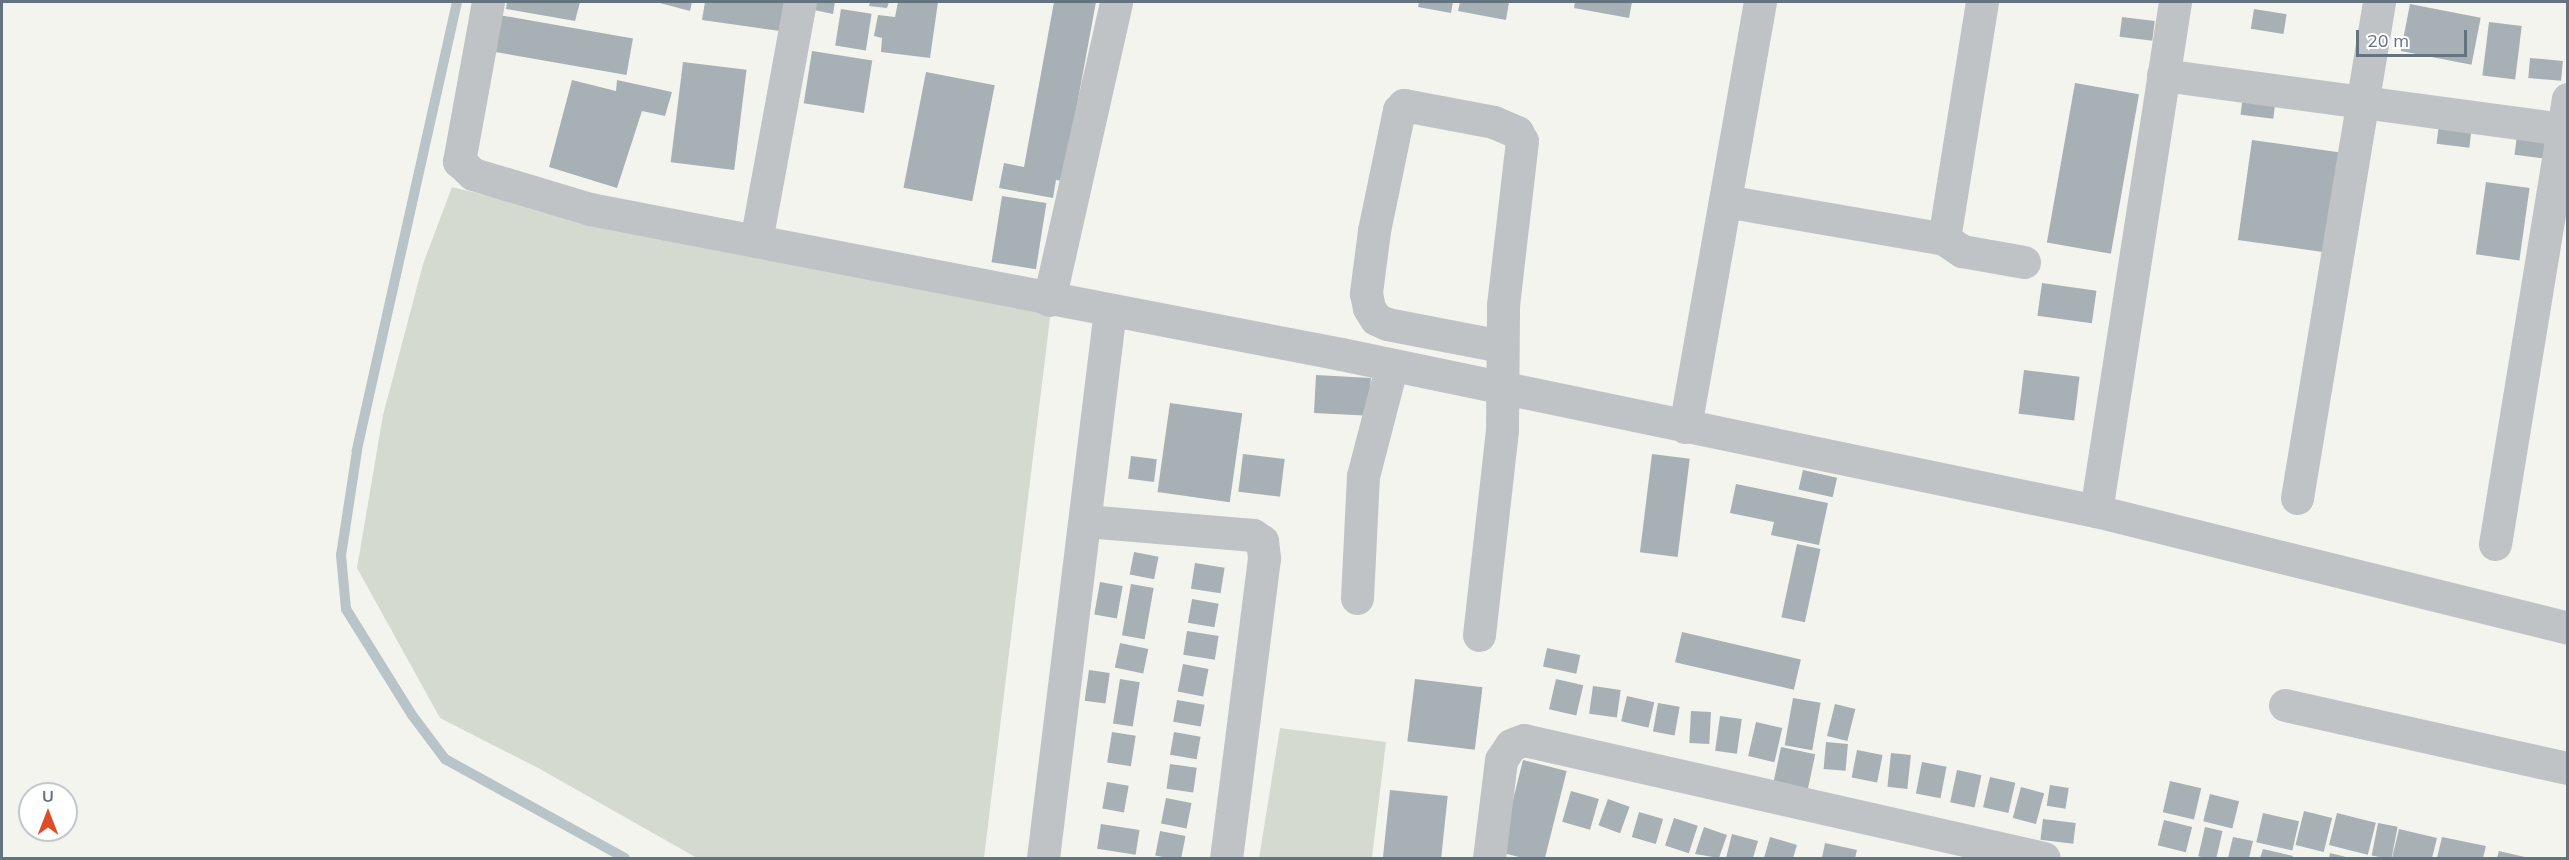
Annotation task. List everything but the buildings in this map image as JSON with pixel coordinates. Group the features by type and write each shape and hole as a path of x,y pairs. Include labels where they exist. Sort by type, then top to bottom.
{"street":[{"path":"488,2 459,161 473,174 590,209 1049,300 1392,364 2096,511 2568,628"},
{"path":"756,241 800,2"},
{"path":"1049,300 1116,2"},
{"path":"1685,427 1760,2"},
{"path":"1944,239 1982,2"},
{"path":"2096,511 2175,2"},
{"path":"2297,498 2379,2"},
{"path":"2163,75 2363,100 2566,119 2495,544"},
{"path":"1479,635 1504,388 1501,346 1522,141 1517,132 1494,122 1404,105 1374,231 1366,293 1369,308 1376,319 1387,324 1501,346"},
{"path":"1725,201 1944,239 1962,251 2024,262"},
{"path":"1043,858 1110,310"},
{"path":"1357,597 1363,476 1392,364"},
{"path":"1086,521 1253,535 1262,541 1264,558 1226,858"},
{"path":"2285,705 2568,768"},
{"path":"1489,858 1502,760 1511,745 1524,740 2044,858"}],"shaded area":[{"path":"452,187 711,249 1051,310 984,858 697,858 540,769 440,718 357,568 383,415 423,264"},
{"path":"1280,728 1386,742 1372,858 1259,858"}],"waterway":[{"path":"457,2 357,451 341,555 346,609 412,715 445,759 625,858"}]}
